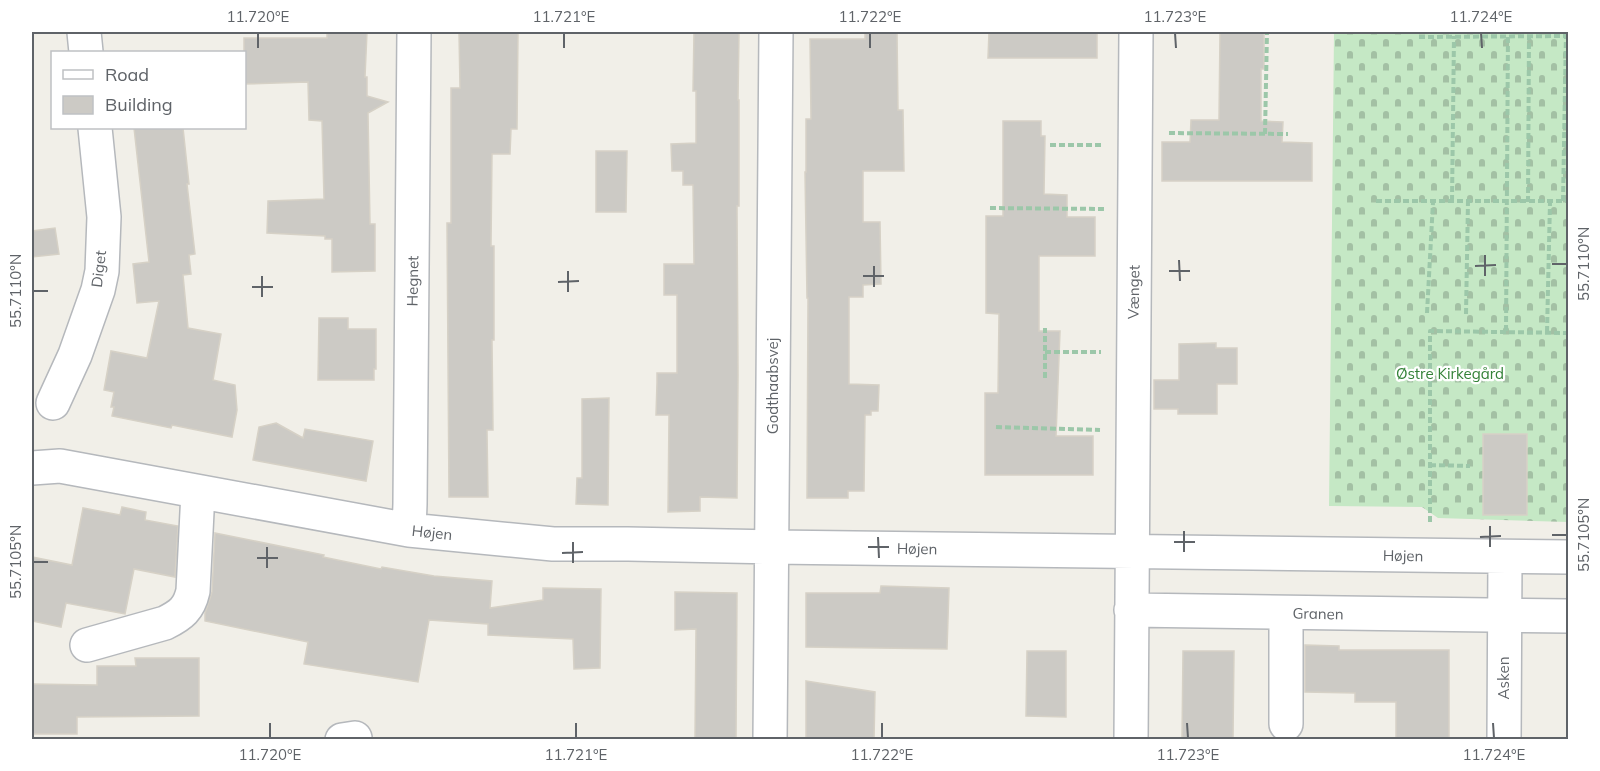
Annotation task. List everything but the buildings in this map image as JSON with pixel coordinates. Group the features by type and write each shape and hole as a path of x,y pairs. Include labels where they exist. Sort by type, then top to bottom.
{"street":[{"path":"84,32 86,51"},
{"name":"Hegnet","path":"409,530 414,32"},
{"name":"Godthaabsvej","path":"770,740 776,32"},
{"name":"Vænget","path":"1131,552 1136,32"},
{"name":"Diget","path":"53,403 75,355 98,290 102,271 104,217 95,129"},
{"name":"Højen","path":"32,468 60,466 409,530 553,544 1569,557"},
{"path":"87,645 165,624 185,610 191,601 193,591 198,492"},
{"path":"1131,552 1131,740"},
{"name":"Asken","path":"1504,740 1505,557"},
{"name":"Granen","path":"1131,610 1504,616"},
{"path":"1286,613 1286,724"},
{"path":"1504,616 1569,616"}],"path":[{"path":"1265,134 1267,32"},
{"path":"1506,331 1508,34"},
{"path":"1451,35 1452,201"},
{"path":"1376,201 1566,201 1567,35 1419,37"},
{"path":"1528,201 1529,36"},
{"path":"1050,145 1135,139 1288,134"},
{"path":"1466,314 1468,201"},
{"path":"1427,313 1433,202"},
{"path":"1547,332 1550,202"},
{"path":"990,208 1134,209"},
{"path":"1045,328 1045,378"},
{"path":"1430,556 1430,330 1569,333"},
{"path":"1045,352 1133,352"},
{"path":"996,427 1132,430"},
{"path":"1430,465 1470,466"}],"green space":[{"name":"Østre Kirkegård","path":"1334,32 1568,32 1568,522 1438,518 1422,507 1329,506"}]}
